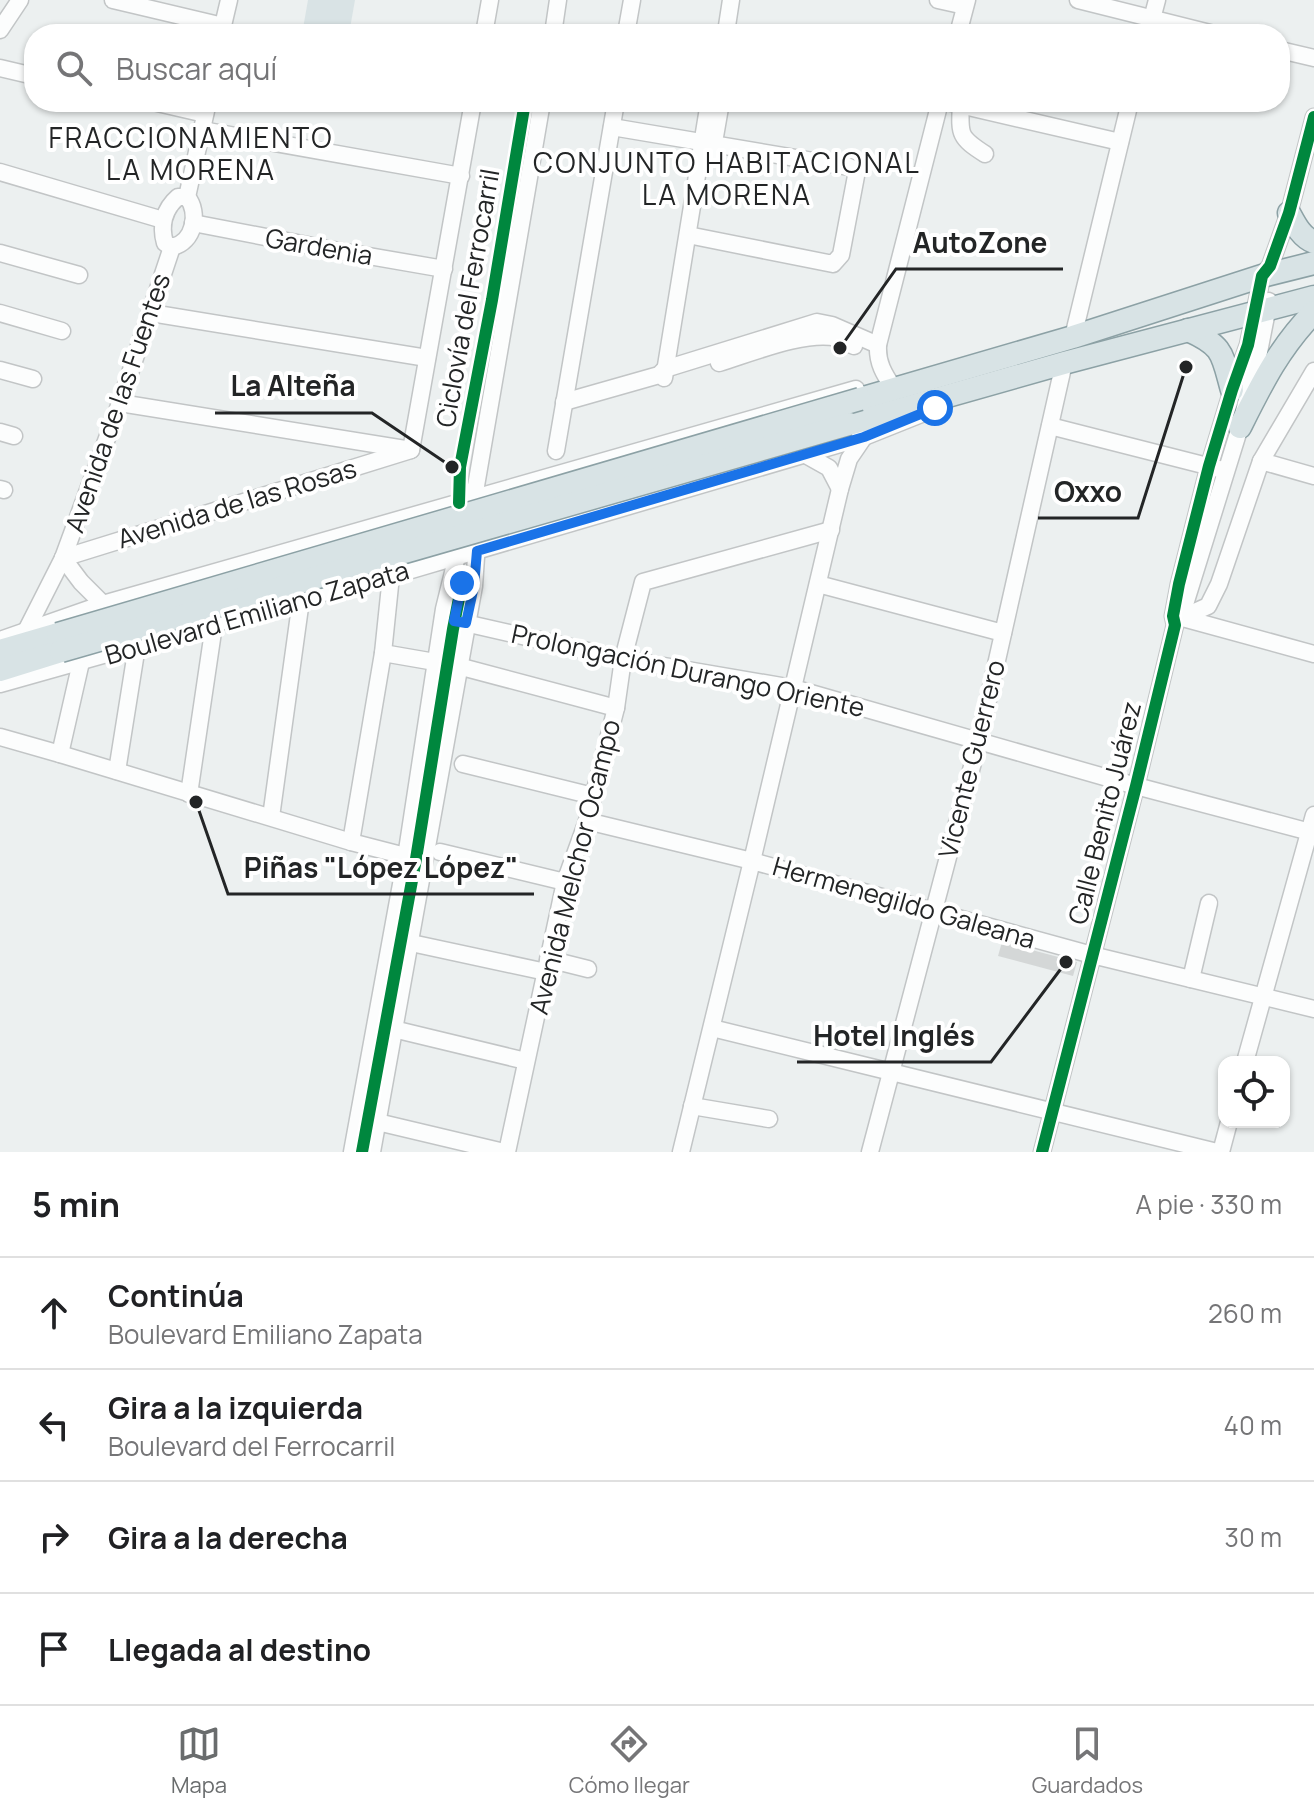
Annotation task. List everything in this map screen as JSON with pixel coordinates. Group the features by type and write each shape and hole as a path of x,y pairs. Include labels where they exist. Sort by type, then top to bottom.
{"main road":[{"path":"1289,213 1298,230 1314,242"},
{"name":"Boulevard Emiliano Zapata","path":"59,643 1073,337 1268,272 1314,263"},
{"name":"Boulevard Emiliano Zapata","path":"59,643 856,430 968,390 1314,297"},
{"path":"1240,427 1271,365 1314,312"},
{"path":"1188,330 1210,340 1221,354 1232,390"},
{"path":"0,651 59,643"},
{"path":"0,670 59,643"}],"street":[{"path":"0,30 20,0"},
{"path":"113,0 200,24"},
{"path":"223,24 229,0"},
{"path":"486,24 490,0"},
{"path":"554,24 558,0"},
{"path":"628,24 632,0"},
{"path":"727,24 731,0"},
{"path":"938,0 966,3 961,24"},
{"path":"1078,0 1142,24"},
{"path":"1151,24 1157,0"},
{"path":"1290,52 1314,58"},
{"path":"0,68 24,74"},
{"path":"120,403 411,450 471,112"},
{"path":"352,1152 406,857 443,618 475,495 540,112"},
{"path":"556,451 614,112"},
{"path":"668,373 708,143 709,112"},
{"path":"708,143 718,112"},
{"path":"894,389 881,368 878,351 938,112"},
{"path":"956,112 967,142 985,154"},
{"path":"989,112 1120,142"},
{"path":"1073,337 1128,112"},
{"path":"187,197 205,115 461,176"},
{"name":"Calle Benito Juárez","path":"1042,1152 1176,620 1240,427 1258,357 1268,272 1289,213 1314,117"},
{"path":"612,127 855,170 841,255 833,264 693,236"},
{"path":"0,172 163,220"},
{"path":"178,197 187,197 194,205 193,223 180,246 172,247 165,243 163,220 171,202 178,197"},
{"name":"Gardenia","path":"193,223 444,269"},
{"name":"Avenida de las Fuentes","path":"27,629 63,558 120,403 172,247"},
{"path":"0,253 79,275"},
{"name":"Calle Benito Juárez","path":"1176,620 1179,584 1209,466 1232,390 1262,310"},
{"path":"0,313 62,331"},
{"path":"151,313 427,358"},
{"path":"564,402 668,373 817,322 832,325 878,351"},
{"name":"Vicente Guerrero","path":"870,1152 979,740 1064,363"},
{"path":"0,370 33,379"},
{"path":"1176,620 1208,606 1219,584 1261,461 1314,371"},
{"name":"Boulevard Emiliano Zapata","path":"0,640 103,604 475,495 862,387 894,389"},
{"path":"1050,426 1226,471"},
{"path":"681,1152 856,430"},
{"name":"Boulevard Emiliano Zapata","path":"0,684 391,576 804,454 856,430"},
{"name":"Avenida de las Rosas","path":"63,558 411,450"},
{"path":"804,454 829,468 840,489"},
{"path":"1261,461 1314,476"},
{"path":"372,1152 410,943 432,856 458,666 474,586 477,551 475,495"},
{"name":"Avenida Melchor Ocampo","path":"506,1152 565,882 587,821 616,708 623,659 643,582 831,530"},
{"name":"Avenida de las Fuentes","path":"63,558 103,604"},
{"path":"351,842 383,653 391,576"},
{"path":"818,584 1003,633"},
{"path":"271,817 301,600"},
{"name":"Prolongación Durango Oriente","path":"443,618 623,659 793,688 1136,786 1313,826"},
{"path":"1176,620 1314,654"},
{"path":"189,794 214,625"},
{"path":"117,771 137,646"},
{"path":"383,653 458,666 616,708"},
{"path":"60,754 81,662"},
{"path":"0,737 406,857 432,856 565,882"},
{"path":"463,764 593,796"},
{"name":"Hermenegildo Galeana","path":"587,821 752,861 1092,955 1314,1009"},
{"path":"1247,1056 1313,826"},
{"path":"1191,979 1209,903"},
{"path":"391,939 547,966 588,969"},
{"path":"375,1025 526,1061"},
{"path":"712,1028 1219,1152 1227,1128"},
{"path":"692,1106 769,1119"},
{"path":"359,1117 506,1152"}],"shaded area":[{"path":"308,0 355,0 351,24 304,24"}],"building":[{"path":"1002,942 1077,962 1073,976 998,956"}],"cycle path":[{"name":"Ciclovía del Ferrocarril","path":"459,503 460,467 523,112"},
{"path":"1042,1152 1136,786 1175,625 1173,616 1179,584 1209,466 1248,345 1262,276 1270,266 1289,213 1314,117"},
{"path":"362,1152 416,859 462,583"}],"place":[{"name":"AutoZone","path":"840,348"},
{"name":"Oxxo","path":"1186,367"},
{"name":"La Alteña","path":"452,467"},
{"name":"Piñas \"López López\"","path":"196,802"},
{"name":"Hotel Inglés","path":"1066,962"}],"district":[{"name":"FRACCIONAMIENTO LA MORENA","path":"191,154"},
{"name":"CONJUNTO HABITACIONAL LA MORENA","path":"727,179"}],"route":[{"path":"462,583 454,621 466,623 477,551 864,437 935,408"}]}
